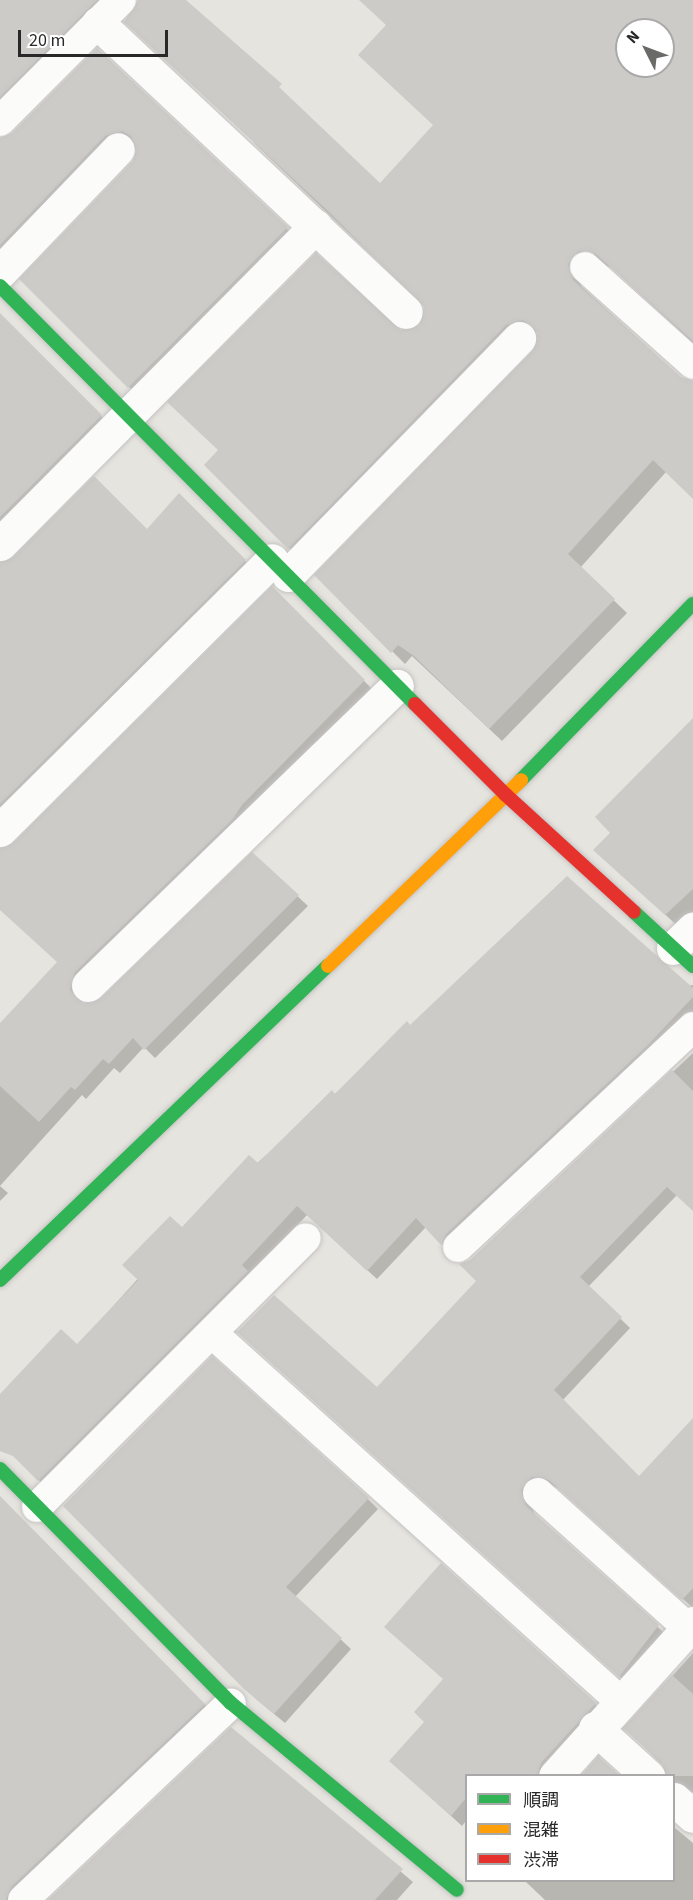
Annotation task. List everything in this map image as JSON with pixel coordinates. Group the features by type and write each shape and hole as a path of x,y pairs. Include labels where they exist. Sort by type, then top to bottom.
{"street":[{"path":"110,11 316,226 406,312"},
{"path":"0,272 118,149"},
{"path":"0,544 316,226"},
{"path":"0,286 506,795 686,948"},
{"path":"0,830 280,568 519,338"},
{"path":"0,1280 506,795 693,604"},
{"path":"88,985 397,686"},
{"path":"0,1469 231,1703 457,1889"},
{"path":"557,1774 620,1701 691,1625"},
{"path":"596,1728 646,1774"},
{"path":"675,1799 693,1816"}],"lane":[{"path":"0,121 110,11"},
{"path":"585,267 693,364"},
{"path":"458,1247 693,1027"},
{"path":"37,1507 306,1238"},
{"path":"212,1333 620,1701"},
{"path":"537,1493 691,1625"},
{"path":"22,1900 231,1703"}],"building":[{"path":"0,0 97,0 0,97"},
{"path":"138,0 186,0 282,84 279,87 380,183 433,125 358,55 386,25 359,0 693,0 693,341 596,254 579,251 568,264 573,280 681,377 693,381 693,499 653,460 568,554 615,599 489,729 414,656 398,645 391,653 314,575 532,351 537,332 523,320 506,325 288,549 204,465 218,450 167,402 316,253 401,330 419,325 424,307 329,212 124,22"},
{"path":"97,48 288,227 128,388 19,279 132,162 136,153 131,136 122,131 105,136 0,245 0,138 12,133"},
{"path":"0,313 102,415 0,517"},
{"path":"94,476 147,529 179,493 246,560 0,804 0,562 13,557"},
{"path":"272,586 365,680 242,805 233,819 75,972 70,990 83,1003 101,998 252,852 299,895 144,1050 133,1038 109,1064 103,1059 75,1090 71,1087 39,1122 0,1086 0,1023 57,962 0,910 0,848 13,843"},
{"path":"693,718 693,889 665,915 593,850 610,833 595,817"},
{"path":"567,876 693,988 693,997 647,1046 446,1234 441,1245 416,1218 367,1271 297,1206 242,1265 248,1271 38,1481 13,1456 0,1451 0,1394 61,1329 77,1344 138,1280 122,1265 170,1216 182,1227 249,1155 258,1163 332,1090 335,1094 407,1021 410,1025"},
{"path":"672,1070 693,1091 693,1211 667,1187 580,1277 622,1317 554,1390 639,1476 693,1418 693,1588 682,1600 549,1480 532,1477 521,1490 526,1506 659,1625 619,1677 237,1332 274,1295 377,1387 476,1281 459,1264 470,1260"},
{"path":"212,1356 369,1498 286,1587 342,1638 274,1714 244,1689 63,1506"},
{"path":"0,1496 205,1704 11,1887 6,1900 0,1900"},
{"path":"441,1563 596,1703 541,1763 538,1774 465,1774 465,1799 451,1816 389,1761 424,1722 414,1712 443,1679 384,1627"},
{"path":"672,1675 693,1694 693,1776 665,1774 661,1762 623,1728"},
{"path":"231,1727 403,1869 375,1900 48,1900"},
{"path":"598,1756 618,1774 583,1774"}],"traffic: fast":[{"path":"0,286 415,704"},
{"path":"521,780 693,604"},
{"path":"634,912 693,966"},
{"path":"0,1280 328,966"},
{"path":"0,1469 231,1703 457,1890"}],"traffic: slow":[{"path":"328,966 521,780"}],"traffic: jam":[{"path":"415,704 506,795 634,912"}]}
